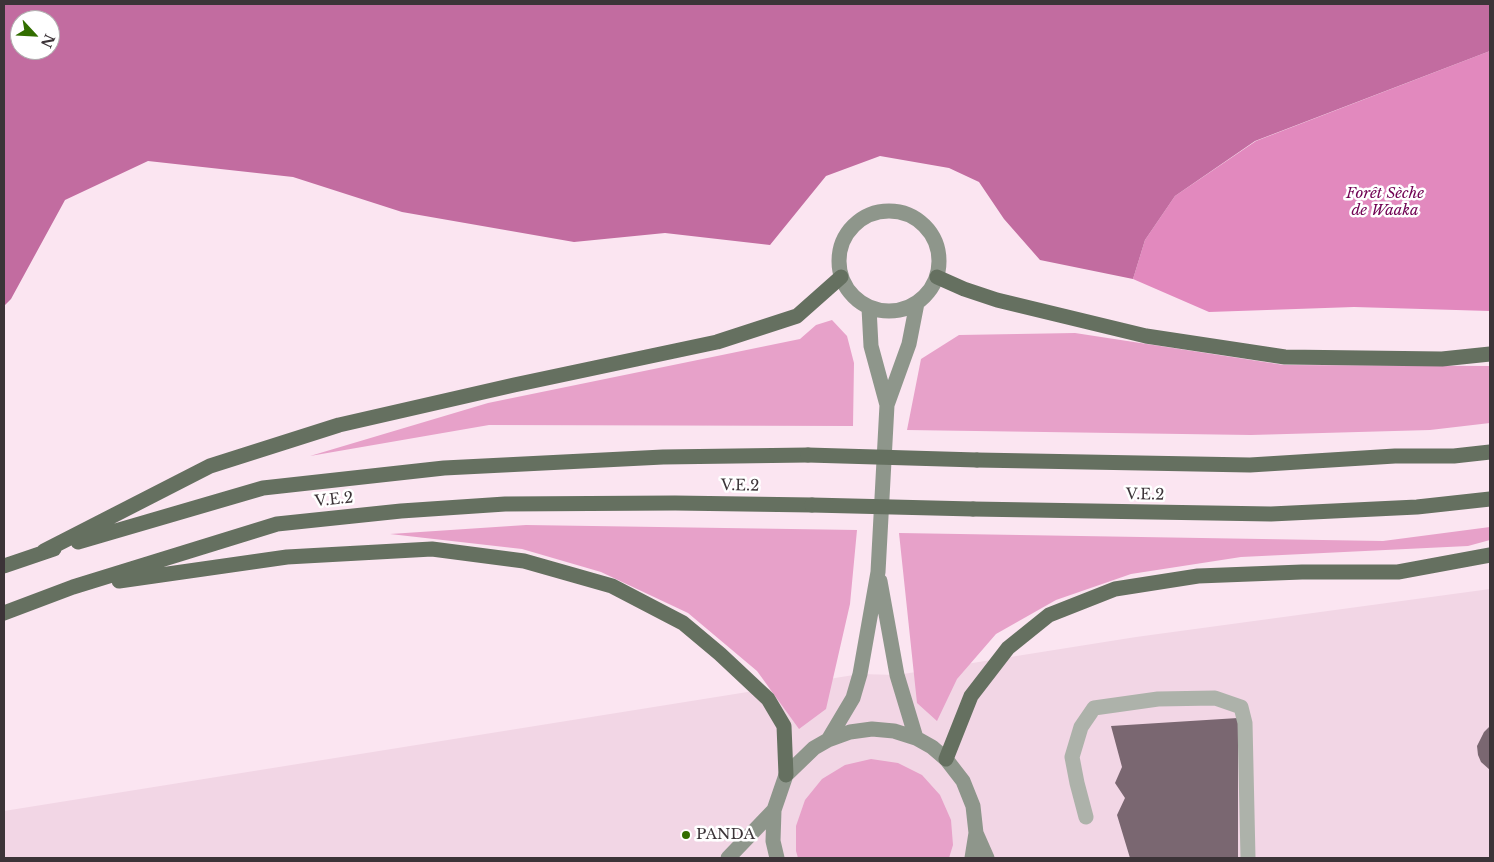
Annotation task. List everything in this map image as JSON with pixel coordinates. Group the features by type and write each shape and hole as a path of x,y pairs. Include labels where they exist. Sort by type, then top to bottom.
{"highway":[{"path":"44,552 210,466 340,425 514,384 717,342 797,316 841,277"},
{"path":"937,277 997,300 1146,336 1286,357 1442,359 1490,354"},
{"name":"V.E.2","path":"4,566 44,552 264,488 444,468 663,457 808,456 1250,465 1396,456 1454,456 1490,452"},
{"name":"V.E.2","path":"4,613 73,587 277,524 401,511 505,504 675,503 1271,514 1417,507 1490,499"},
{"path":"73,587 286,556 432,549 524,562 612,586 683,623 720,654 768,700 784,726 786,775"},
{"path":"946,759 971,696 1008,648 1049,614 1115,589 1198,576 1302,572 1398,572 1490,555"}],"street":[{"path":"881,212 898,212 915,217 928,228 937,243 940,260 937,277 929,292 917,304 900,311 883,312 869,308 852,295 841,277 839,260 843,243 852,228 865,217 881,212"},
{"path":"828,740 853,698 860,674 878,572 887,405 909,344 917,304"},
{"path":"869,308 871,346 887,405"},
{"path":"878,572 897,675 916,738"},
{"path":"777,858 772,841 774,810 786,775 814,748 828,740 850,732 872,729 894,731 916,738 932,747 946,759 963,781 973,806 976,833 972,858"},
{"path":"728,858 774,810"},
{"path":"976,833 987,858"}],"lane":[{"path":"1086,817 1072,757 1081,727 1094,708 1158,699 1215,698 1241,707 1245,723 1248,858"}],"shaded area":[{"path":"4,4 1490,4 1490,51 1255,141 1175,196 1145,240 1133,279 1040,260 1004,219 979,182 949,168 880,156 826,176 770,245 665,233 574,242 402,212 293,177 148,161 65,200 11,299 4,306"},
{"path":"832,320 847,336 854,363 853,426 489,425 310,456 488,403 800,339 816,325"},
{"path":"1075,333 1284,365 1490,366 1490,423 1430,430 1251,435 907,430 921,359 959,335"},
{"path":"526,525 857,530 850,604 826,709 799,729 757,671 688,613 601,572 522,549 390,534"},
{"path":"1490,527 1490,540 1468,546 1241,557 1131,574 1056,600 996,634 957,679 937,721 917,703 899,533 1383,541"},
{"path":"1490,589 1490,858 4,858 4,811 860,674 897,675 1136,637"},
{"path":"871,759 898,763 922,775 940,795 951,820 953,845 949,858 798,858 796,851 796,826 805,800 822,779 845,765"}],"green space":[{"name":"Forêt Sèche de Waaka","path":"1490,51 1490,311 1354,307 1209,312 1133,279 1145,240 1175,196 1256,141"}],"building":[{"path":"1238,718 1238,858 1130,858 1117,815 1125,798 1115,783 1122,767 1111,726"},
{"path":"1490,726 1490,770 1481,762 1477,746 1484,732"}],"place":[{"name":"PANDA","path":"686,835"}]}
